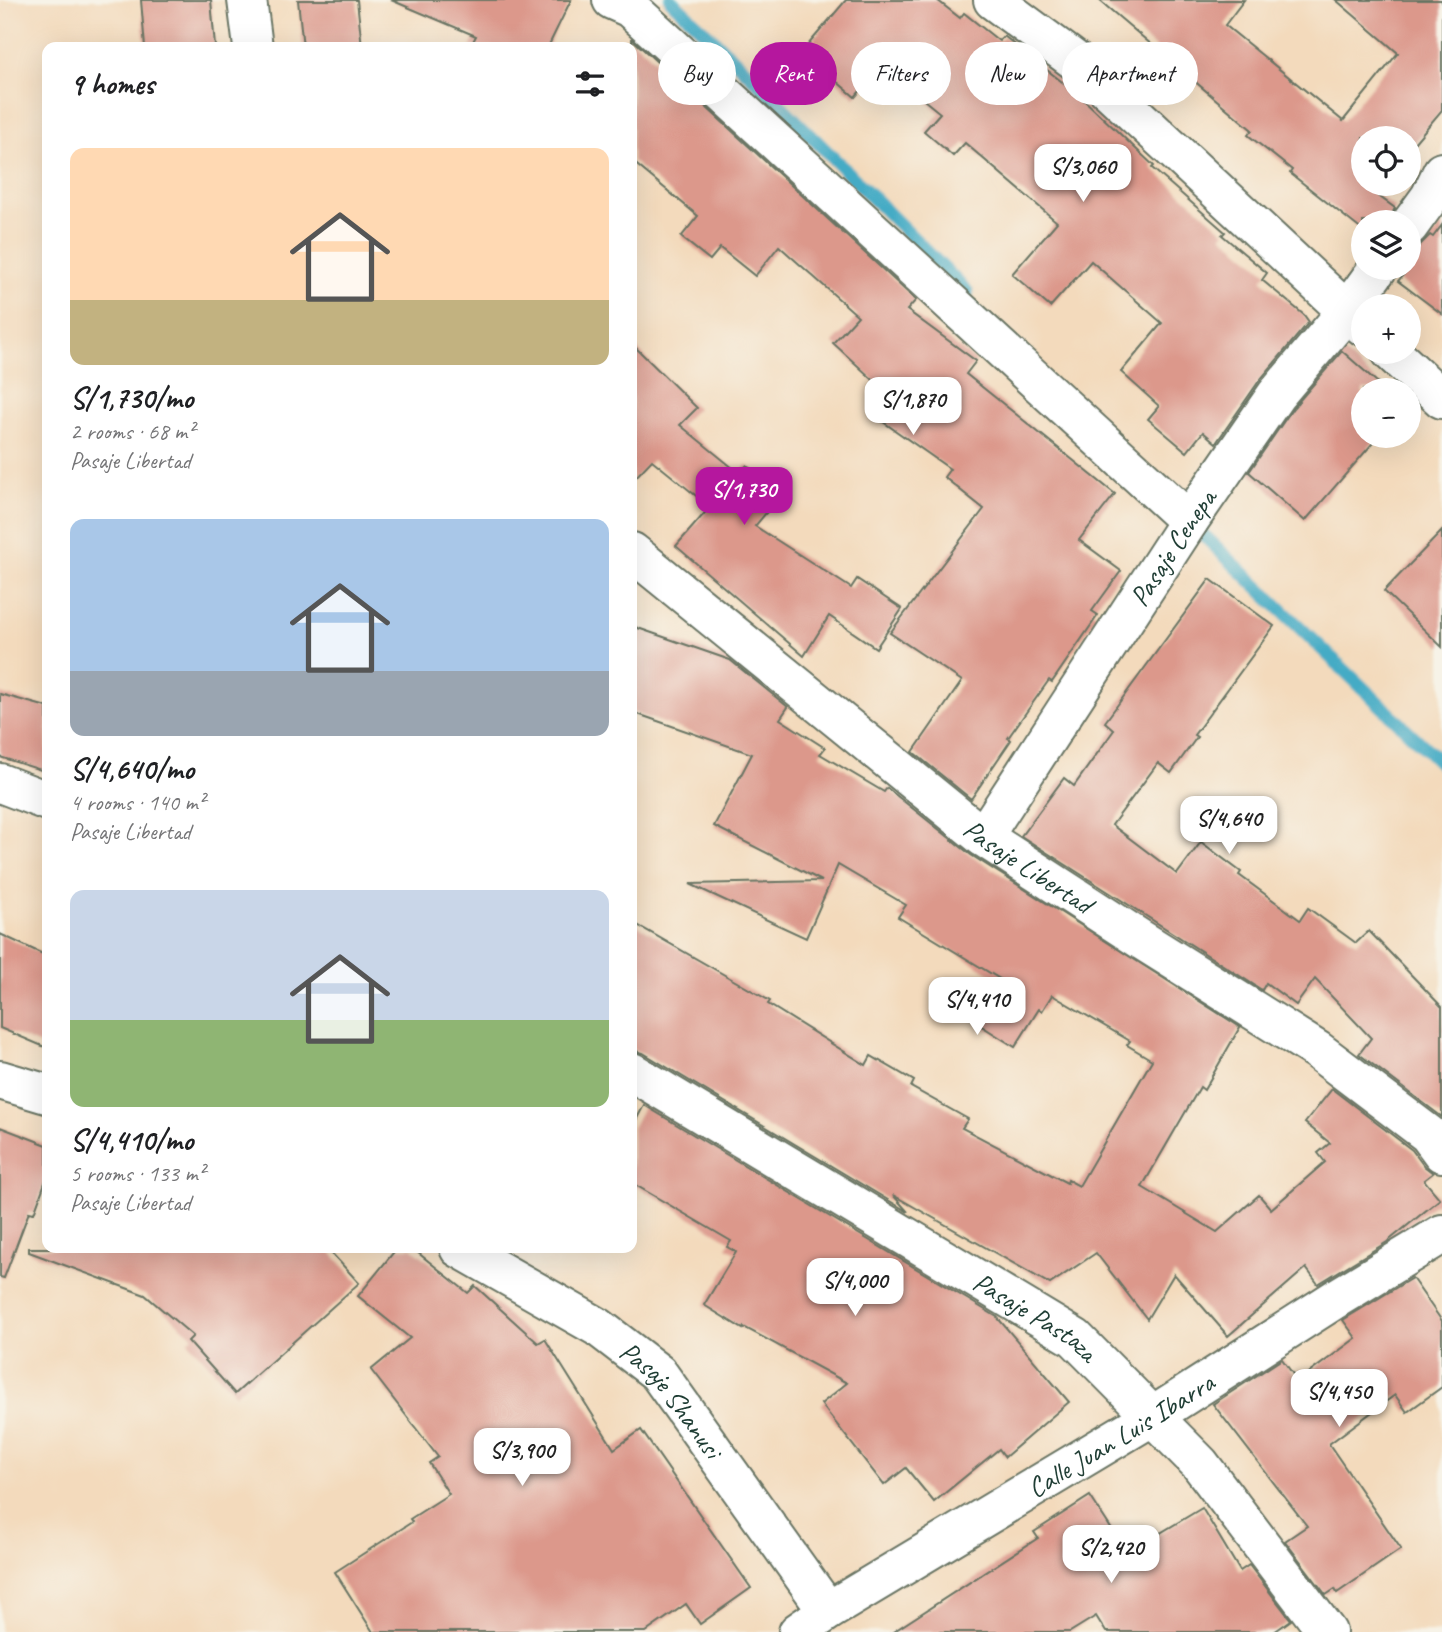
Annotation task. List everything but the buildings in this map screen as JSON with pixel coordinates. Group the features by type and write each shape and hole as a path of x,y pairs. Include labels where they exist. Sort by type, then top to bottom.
{"street":[{"path":"247,0 252,42"},
{"path":"612,0 629,8 1189,521"},
{"path":"993,0 1085,68 1351,315"},
{"path":"1421,210 1442,172"},
{"name":"Pasaje Cenepa","path":"983,837 1189,521 1276,395 1351,323"},
{"path":"1404,364 1442,399"},
{"name":"Pasaje Libertad","path":"637,556 983,837 1317,1050 1427,1134 1442,1153"},
{"path":"0,783 42,799"},
{"name":"Pasaje Pastaza","path":"637,1075 1074,1338 1200,1464 1327,1632"},
{"path":"0,1080 42,1093"},
{"name":"Calle Juan Luis Ibarra","path":"813,1622 1153,1416 1442,1234"},
{"name":"Pasaje Shanusi","path":"479,1253 512,1261 658,1373 813,1622"}],"waterway":[{"path":"671,0 967,292"},
{"path":"1191,523 1442,764"}]}
